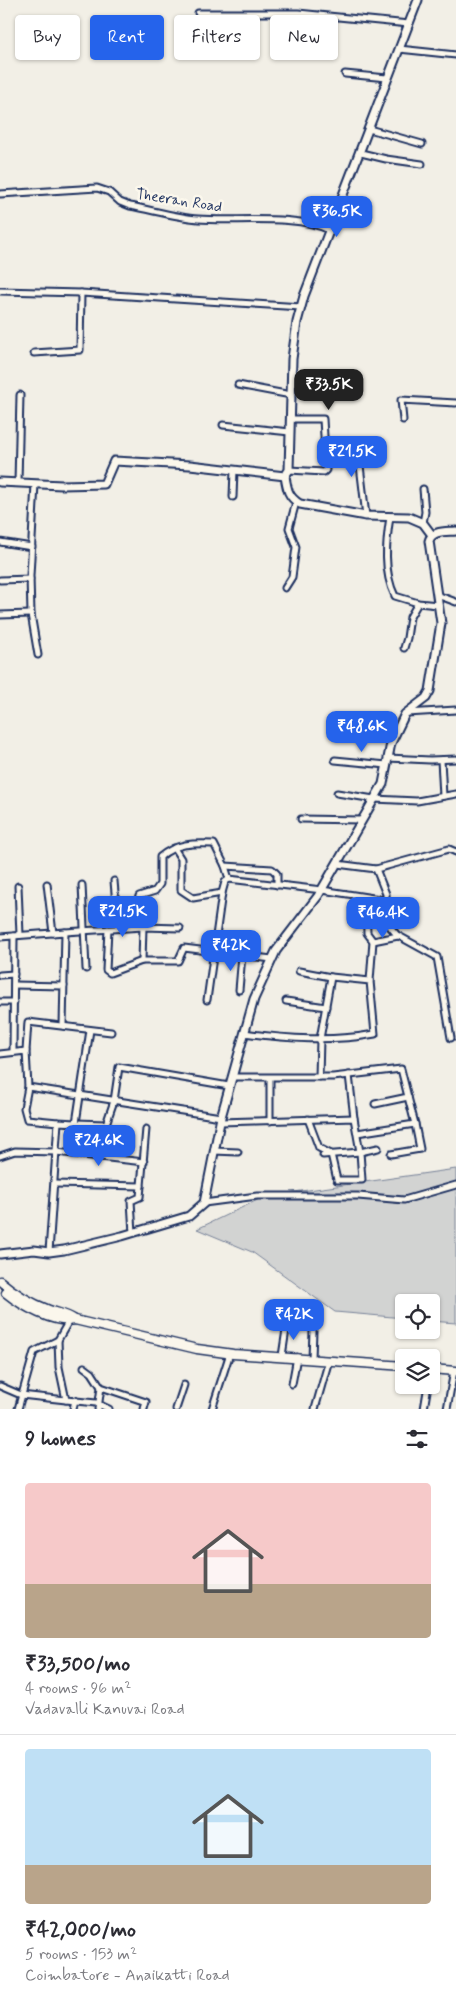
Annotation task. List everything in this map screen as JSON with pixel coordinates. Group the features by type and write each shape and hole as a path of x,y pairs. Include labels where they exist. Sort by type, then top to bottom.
{"main road":[{"path":"418,0 301,307 292,359 287,473 288,493 296,502 306,506 366,516 408,517 423,523 432,535"},
{"path":"0,482 104,484 114,461 287,473"},
{"path":"432,535 456,531"},
{"path":"0,1259 64,1250 134,1233 189,1216 204,1203 220,1119 254,999 272,959 322,890 383,784 391,743 405,714 426,698 430,691 441,623 429,541 432,535"},
{"path":"0,1254 34,1250 45,1252"},
{"path":"0,1281 13,1292 47,1312"},
{"path":"0,1287 17,1301 47,1312 197,1349 395,1365"},
{"path":"440,1370 455,1371"}],"street":[{"path":"198,13 298,13 409,24"},
{"path":"399,49 456,55"},
{"path":"344,74 387,78"},
{"path":"369,128 422,144"},
{"path":"361,153 422,164"},
{"name":"Theeran Road","path":"0,194 96,188 109,192 120,202 194,219 282,221 308,224 329,230"},
{"path":"0,291 81,293 301,307"},
{"path":"34,353 80,350 81,293"},
{"path":"238,385 291,395"},
{"path":"18,483 20,395"},
{"path":"403,420 400,400 456,403"},
{"path":"287,473 324,472 326,470 323,419 290,419"},
{"path":"223,425 290,432"},
{"path":"326,451 359,457 366,516"},
{"path":"233,497 234,470"},
{"path":"35,484 30,579 31,614 38,655"},
{"path":"422,489 426,512 423,523"},
{"path":"285,588 292,577 296,547 290,528 296,502"},
{"path":"390,517 386,544 391,589 394,596 418,603 438,605"},
{"path":"0,542 32,547"},
{"path":"0,580 30,579"},
{"path":"437,595 456,602"},
{"path":"404,648 410,617 418,603"},
{"path":"0,615 31,614"},
{"path":"405,714 456,710"},
{"path":"335,760 388,762 456,759"},
{"path":"440,760 443,796"},
{"path":"337,793 374,798 417,800 456,794"},
{"path":"301,819 361,820"},
{"path":"132,927 139,896 155,891 160,884 160,857 166,851 190,842 214,844 229,879"},
{"path":"174,848 181,859 181,890 193,898 222,893"},
{"path":"337,864 376,869 449,850 456,852"},
{"path":"225,866 272,869 277,874 277,885"},
{"path":"376,869 386,894 387,923 398,936 437,957 451,1038"},
{"path":"207,1000 222,893 225,882 229,879"},
{"path":"229,879 386,900"},
{"path":"114,881 118,928"},
{"path":"47,884 53,933"},
{"path":"82,885 86,930 86,969"},
{"path":"13,1052 18,886"},
{"path":"244,1033 293,1040 356,1038 376,1034 370,981 373,941 367,933 366,898"},
{"path":"142,961 143,926"},
{"path":"0,937 143,926 180,928"},
{"path":"108,929 106,970 110,973 142,961 178,960 184,948 272,959"},
{"path":"63,1026 65,932"},
{"path":"373,941 398,936"},
{"path":"240,990 242,955"},
{"path":"300,971 370,981"},
{"path":"0,975 14,974"},
{"path":"319,1077 320,1039 332,977"},
{"path":"14,985 64,986"},
{"path":"286,1001 326,1007"},
{"path":"0,1002 14,1002"},
{"path":"112,1032 28,1022 26,1050 28,1087 24,1108 27,1119 106,1124 114,1101 120,1067 230,1086"},
{"path":"76,1123 90,1030"},
{"path":"0,1054 26,1050"},
{"path":"232,1077 349,1076 401,1070 420,1149 391,1154"},
{"path":"331,1154 336,1180 362,1180 349,1076"},
{"path":"270,1078 270,1121"},
{"path":"28,1087 220,1119 270,1121 354,1118"},
{"path":"375,1104 408,1096"},
{"path":"308,1119 318,1148 331,1154"},
{"path":"45,1252 55,1184 58,1122"},
{"path":"357,1132 415,1124"},
{"path":"134,1233 131,1201 140,1196 146,1129"},
{"path":"323,1155 360,1152 378,1148"},
{"path":"0,1156 15,1151 56,1152 144,1162"},
{"path":"214,1151 238,1152"},
{"path":"55,1184 141,1186"},
{"path":"204,1203 256,1196 358,1196 404,1200 456,1185"},
{"path":"18,1409 34,1352 58,1340 71,1319"},
{"path":"282,1356 287,1323"},
{"path":"312,1358 313,1331"},
{"path":"58,1340 59,1368 66,1400"},
{"path":"212,1409 230,1353"},
{"path":"292,1384 297,1357"},
{"path":"315,1409 328,1360"},
{"path":"84,1367 92,1373 102,1387 146,1402 144,1409"},
{"path":"447,1409 455,1371"},
{"path":"176,1409 184,1385"},
{"path":"0,1386 21,1395 75,1400 109,1409"},
{"path":"99,1407 102,1387"},
{"path":"424,1409 426,1394"},
{"path":"73,1409 75,1400"}],"shaded area":[{"path":"456,1169 456,1323 440,1322 440,1294 395,1294 395,1317 335,1312 252,1252 197,1229 266,1196"}]}
